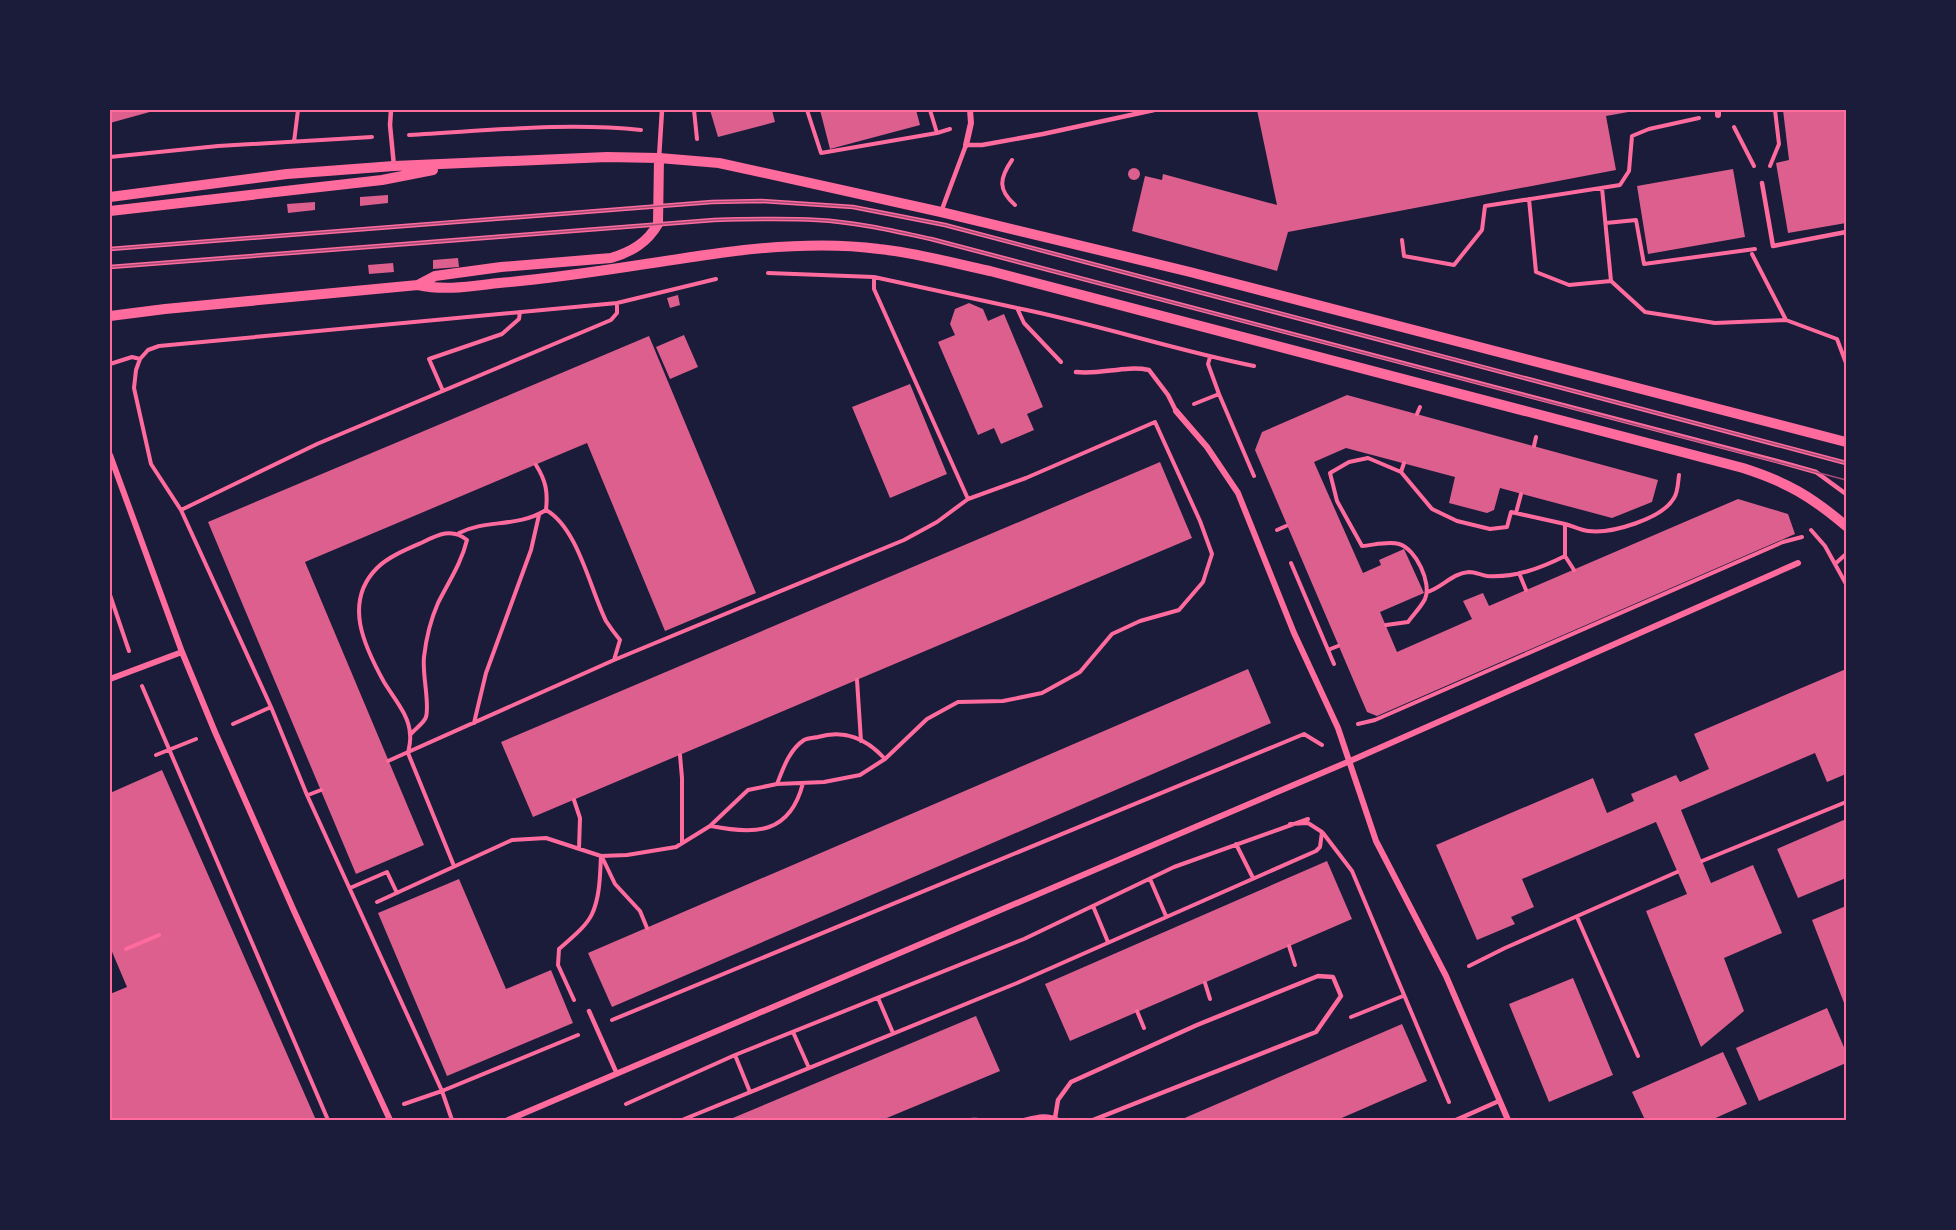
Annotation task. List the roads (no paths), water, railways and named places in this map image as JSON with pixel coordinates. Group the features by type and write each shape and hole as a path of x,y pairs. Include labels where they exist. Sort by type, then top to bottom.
{"street":[{"path":"966,145 971,123 970,110"},
{"path":"110,197 287,174 475,161 607,157 719,163 941,212 1315,303 1846,442"},
{"path":"418,285 435,276 501,267 611,258 628,253 642,244 658,224 659,158"},
{"path":"110,211 382,180 475,161"},
{"path":"110,316 418,285 437,289 515,282 784,246 839,245 906,252 990,271 1743,468 1772,477 1804,493 1846,526"},
{"path":"1176,411 1207,447 1238,493 1294,633 1338,728 1376,841 1446,976 1508,1120"},
{"path":"110,455 182,652 294,911 390,1120"},
{"path":"508,1120 1350,761 1798,563"},
{"path":"110,679 182,652"}],"lane":[{"path":"391,110 394,166"},
{"path":"659,158 662,110"},
{"path":"941,212 966,145 982,145 1043,134 1154,110"},
{"path":"1762,183 1773,246 1846,232"},
{"path":"110,249 658,206 760,201 853,207 945,225 1846,463"},
{"path":"110,267 725,220 818,220 880,228 932,239 1816,472 1846,494"},
{"path":"1076,372 1135,367 1149,370 1168,395 1176,411"},
{"path":"1025,1120 1040,1116 1057,1119 1058,1101 1071,1082 1197,1025 1318,976 1333,977 1341,996 1316,1032 1093,1120"},
{"path":"589,1011 617,1074"},
{"path":"1456,1120 1499,1101"}],"tram line":[{"path":"110,249 712,202 761,201 853,207 945,225 1846,463"},
{"path":"110,267 714,220 791,219 846,223 931,239 1846,480"}]}
